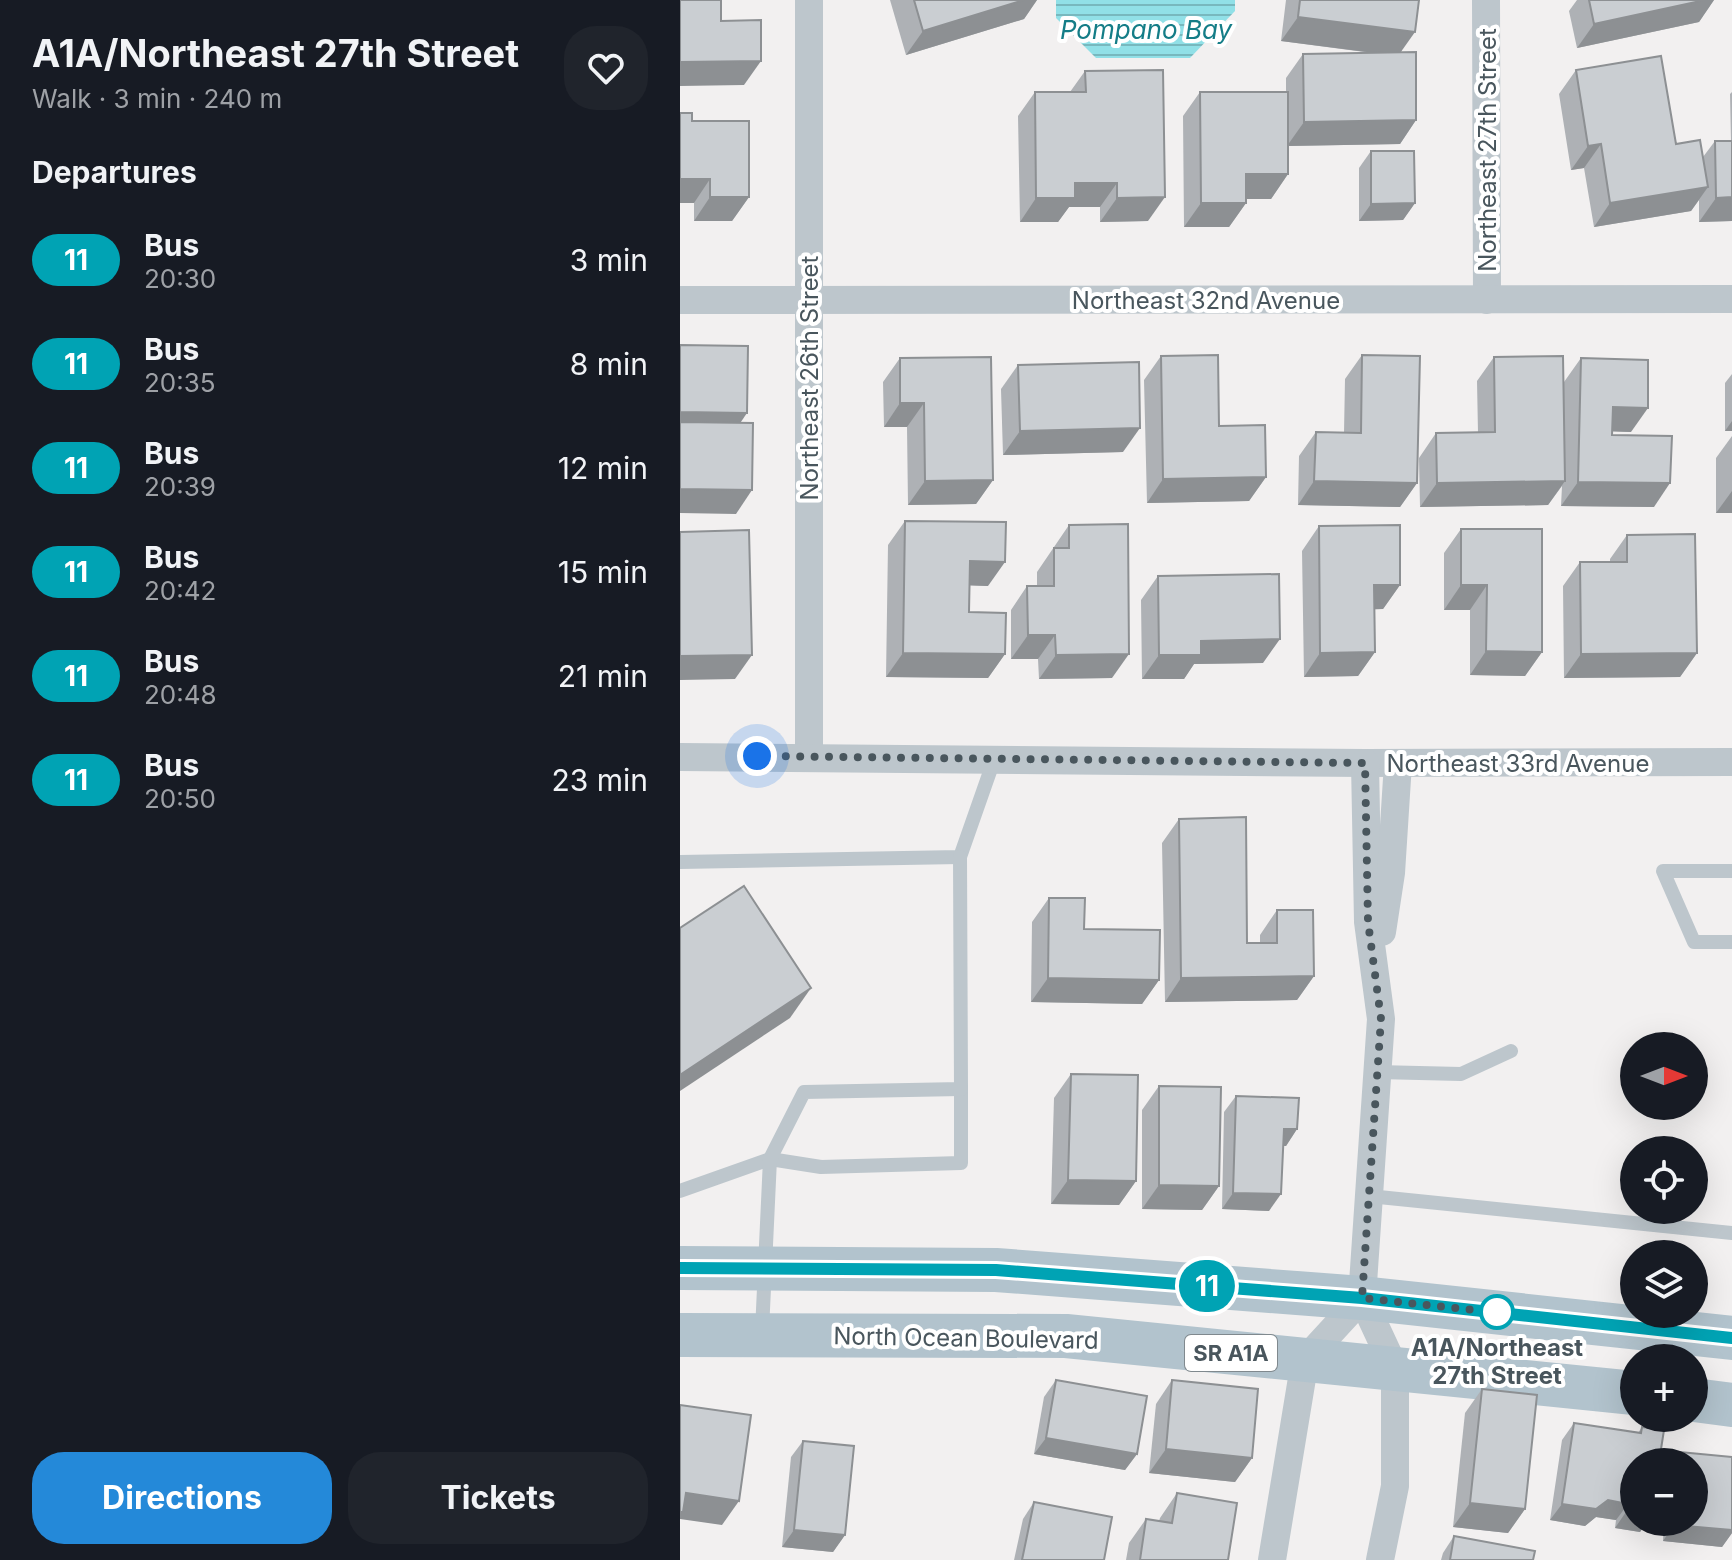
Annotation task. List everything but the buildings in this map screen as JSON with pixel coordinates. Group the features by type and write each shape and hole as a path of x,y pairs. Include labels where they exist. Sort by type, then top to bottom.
{"main road":[{"path":"680,1268 996,1270 1362,1298 1732,1338"},
{"name":"North Ocean Boulevard","path":"680,1335 1066,1336 1620,1392"},
{"path":"1708,1402 1732,1405"}],"street":[{"name":"Northeast 26th Street","path":"809,0 809,756"},
{"name":"Northeast 27th Street","path":"1486,0 1487,300"},
{"name":"Northeast 32nd Avenue","path":"680,300 1732,299"},
{"name":"Northeast 33rd Avenue","path":"680,757 1365,763 1732,762"},
{"path":"1365,763 1368,922 1381,1019 1362,1298 1395,1369 1395,1486 1380,1560"},
{"path":"1375,972 1391,873 1398,763"},
{"path":"1272,1560 1305,1360 1362,1298"}],"lane":[{"path":"680,1191 770,1159 821,1167 961,1163 960,857 994,760"},
{"path":"680,862 960,857"},
{"path":"1732,871 1663,871 1694,942 1732,942"},
{"path":"1377,1072 1461,1074 1511,1051"},
{"path":"762,1336 770,1159 804,1092 961,1089"},
{"path":"1369,1196 1732,1233"}],"water":[{"name":"Pompano Bay","path":"1056,0 1235,0 1235,11 1190,58 1096,58 1056,18"}],"bus line":[{"name":"11","path":"680,1268 996,1270 1362,1298 1732,1338"}],"place":[{"name":"A1A/Northeast 27th Street","path":"1497,1312"}],"route":[{"path":"757,756 890,760 1365,763 1368,922 1381,1019 1362,1298 1501,1313 1497,1312"}]}
